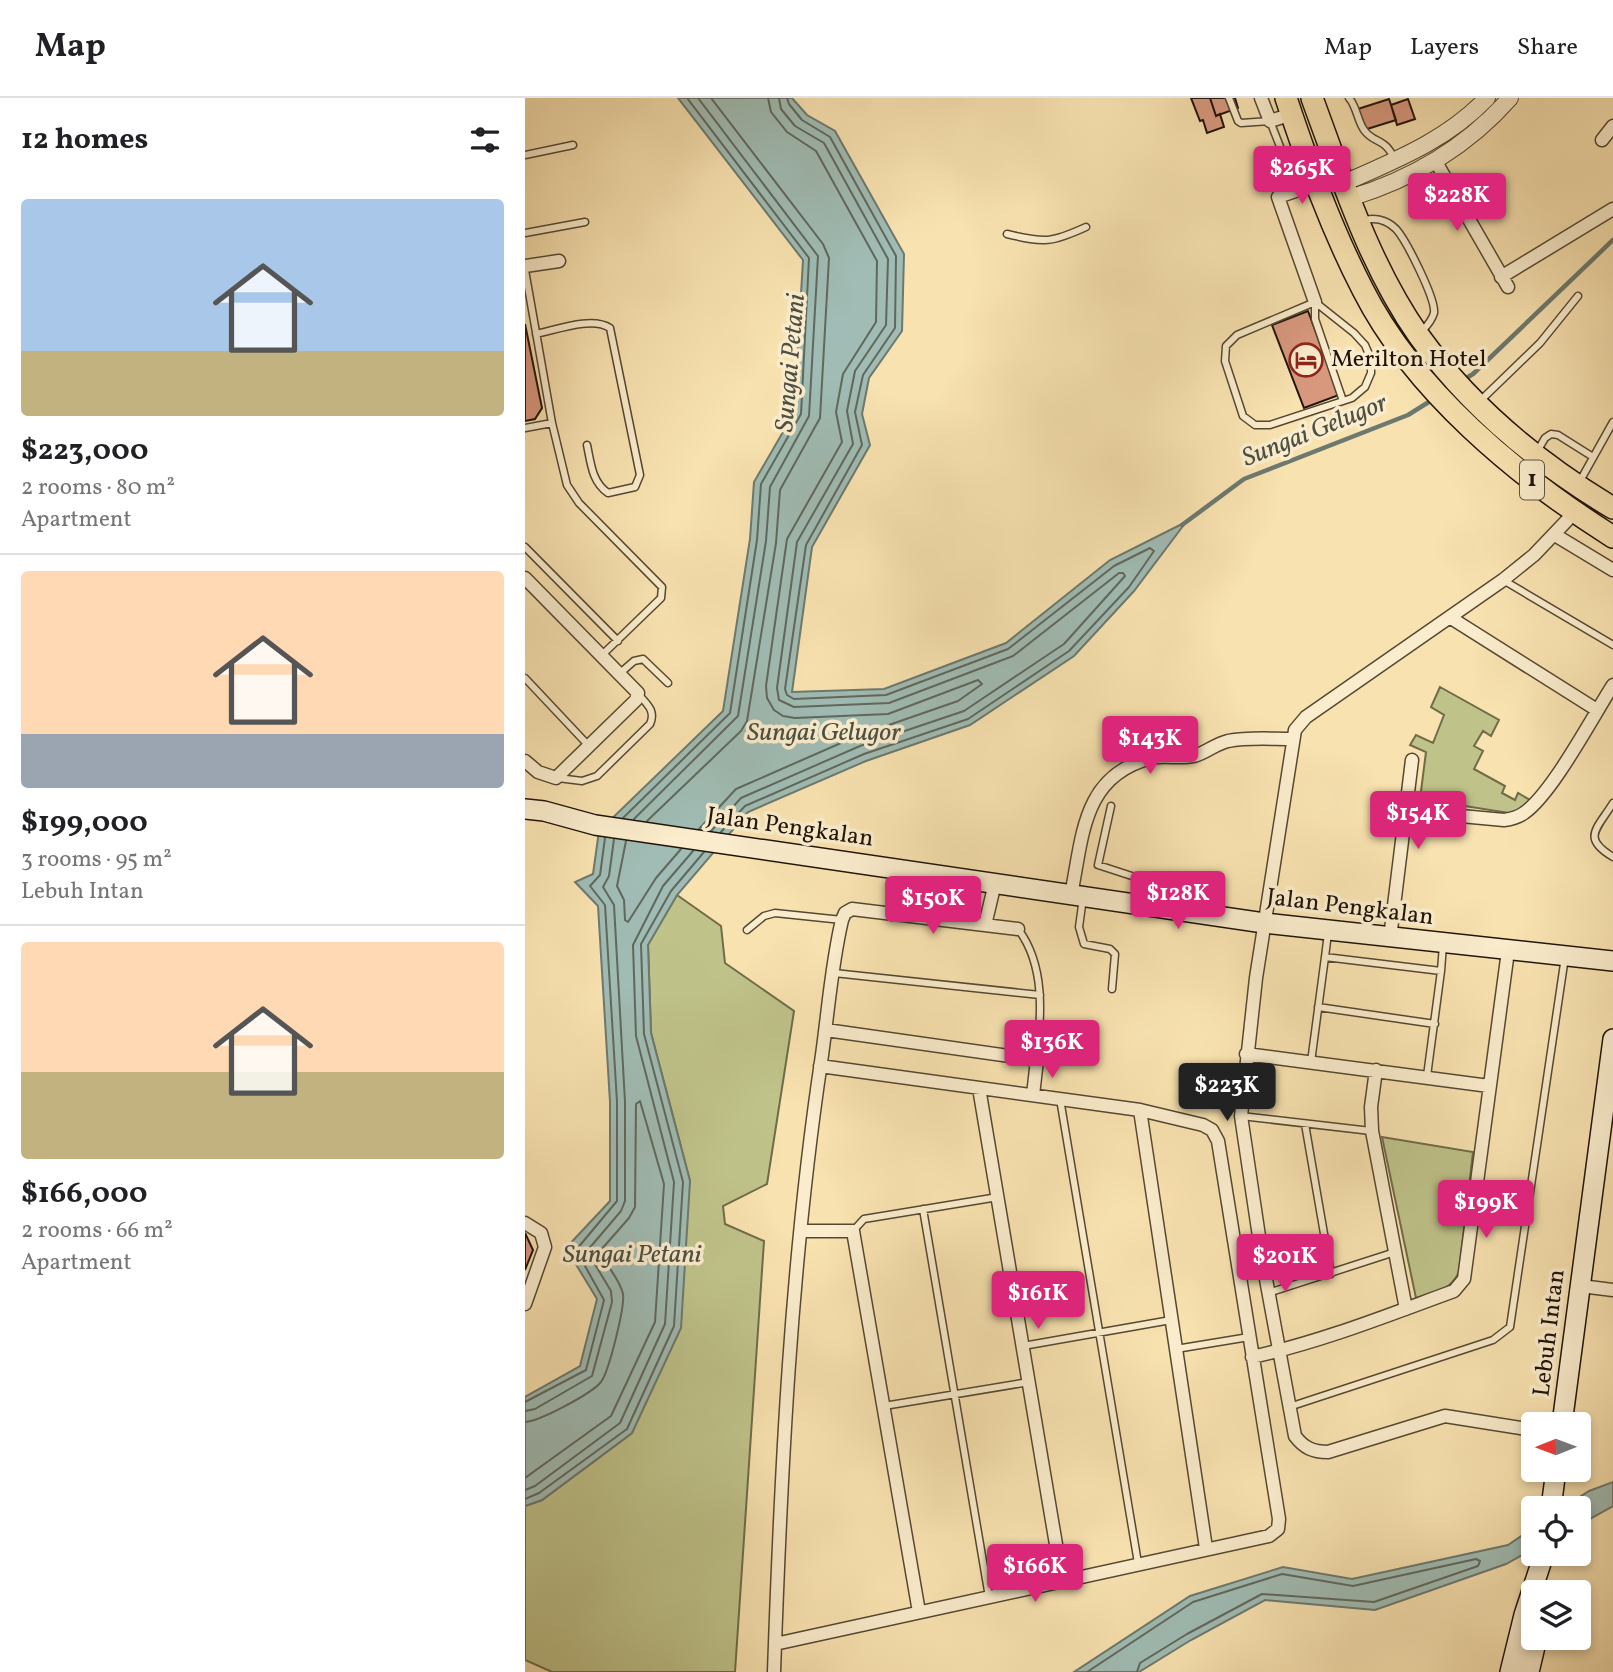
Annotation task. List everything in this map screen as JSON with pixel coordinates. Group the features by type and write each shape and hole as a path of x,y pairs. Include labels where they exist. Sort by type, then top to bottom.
{"main road":[{"name":"1","path":"1315,99 1345,192 1387,282 1418,334 1443,367 1535,455 1613,508"},
{"name":"1","path":"1288,104 1306,187 1364,292 1406,356 1424,379 1476,400 1513,464 1574,513 1613,537"},
{"path":"1288,104 1325,176 1345,192 1343,220 1365,279 1364,292"},
{"name":"Jalan Pengkalan","path":"525,796 535,810 596,825 1264,923 1613,961"},
{"name":"Lebuh Intan","path":"1564,1412 1613,1039"},
{"path":"1510,1672 1524,1615 1540,1566"},
{"path":"1529,1672 1534,1650"}],"street":[{"path":"1261,98 1271,121 1288,104"},
{"path":"1345,192 1456,127 1487,98"},
{"path":"1345,192 1380,188 1436,162 1460,146 1510,98"},
{"path":"1602,140 1613,126"},
{"path":"1436,162 1504,282 1613,209"},
{"path":"1306,187 1278,197 1315,302"},
{"path":"525,268 559,261"},
{"path":"1521,1428 1445,1416 1328,1452 1315,1452 1302,1445 1295,1436 1277,1351 1241,1116 1246,1054 1264,923 1292,739 1299,723 1503,580 1555,535 1574,513"},
{"path":"1555,535 1613,570"},
{"path":"525,761 538,772 556,778 636,700 638,693 528,587"},
{"path":"1451,618 1597,710"},
{"path":"1407,811 1504,820 1515,818 1535,802 1613,685"},
{"path":"1077,895 1085,823 1094,798 1112,777 1127,767 1153,758 1193,756 1230,741 1292,739"},
{"path":"1390,937 1412,760"},
{"path":"985,925 995,883"},
{"path":"774,1672 786,1439 801,1231 820,1066 842,920 845,913 852,909 1018,929"},
{"path":"1252,1357 1406,1309 1454,1291 1464,1279 1508,951"},
{"path":"825,1030 1037,1060 1033,1095"},
{"path":"1246,1054 1489,1086"},
{"path":"775,1644 1269,1536 1277,1529 1279,1519 1218,1142 1212,1130 1203,1125 1140,1110 820,1066"},
{"path":"1376,1070 1372,1131 1406,1309"},
{"path":"979,1088 1062,1580"},
{"path":"1140,1110 1206,1548"},
{"path":"525,1223 541,1233 545,1247 527,1289 525,1304"},
{"path":"801,1231 853,1231 919,1612"},
{"path":"1581,1286 1613,1290"}],"lane":[{"path":"1229,98 1241,123 1271,121 1306,187"},
{"path":"1349,98 1362,128 1383,142 1395,161"},
{"path":"525,155 573,145"},
{"path":"1359,222 1370,218 1397,230 1431,293 1434,312 1427,326 1418,334"},
{"path":"525,233 585,222"},
{"path":"1007,234 1040,242 1055,240 1086,227"},
{"path":"525,268 527,298 552,423 568,485 573,495 662,587 661,598 601,656"},
{"path":"1476,400 1539,343 1578,296"},
{"path":"1315,302 1315,319 1343,401"},
{"path":"1315,302 1365,345 1371,359 1371,373 1365,387 1352,398 1270,425 1255,425 1243,416 1225,361 1226,346 1237,335 1315,302"},
{"path":"536,334 586,324 603,324 610,328 641,475 635,486 608,493 602,488 596,482 587,445"},
{"path":"1577,486 1613,422"},
{"path":"525,428 552,423"},
{"path":"1535,455 1545,438 1551,434 1558,435 1593,457"},
{"path":"525,547 618,641"},
{"path":"1503,580 1613,645"},
{"path":"619,674 634,661 643,659 668,683"},
{"path":"525,678 590,747"},
{"path":"556,778 582,781 597,776 650,724 653,718 651,709 638,693"},
{"path":"1613,803 1594,835 1594,842 1596,847 1613,858"},
{"path":"1111,806 1098,866 1144,880 1147,888 1143,905"},
{"path":"1077,895 1080,938 1084,944 1109,949 1115,954 1112,989"},
{"path":"747,930 764,916 775,913 842,920"},
{"path":"1018,929 1033,954 1040,995 1037,1060"},
{"path":"1311,1062 1328,931"},
{"path":"1427,1076 1443,944"},
{"path":"1289,1408 1493,1340 1510,1327 1565,956"},
{"path":"1325,957 1441,971"},
{"path":"834,972 1040,995"},
{"path":"1318,1007 1435,1024"},
{"path":"1060,1099 1138,1563"},
{"path":"1241,1116 1372,1131"},
{"path":"1305,1124 1331,1274"},
{"path":"853,1231 864,1219 998,1197"},
{"path":"923,1209 989,1597"},
{"path":"1268,1293 1395,1252"},
{"path":"1023,1346 1171,1321"},
{"path":"1176,1349 1249,1337"},
{"path":"884,1406 1029,1382"}],"green space":[{"path":"1440,687 1499,720 1491,736 1483,731 1474,746 1483,751 1474,769 1505,786 1502,793 1515,800 1518,793 1530,800 1524,809 1509,813 1420,799 1426,752 1410,745 1416,735 1433,743 1444,715 1431,707"},
{"path":"677,895 721,926 725,963 794,1011 767,1184 723,1206 725,1224 764,1241 735,1672 552,1672 525,1660 525,1506 542,1500 632,1433 690,1181 651,1033 648,944"},
{"path":"1382,1137 1473,1152 1459,1272 1441,1291 1416,1298"}],"water":[{"name":"Sungai Petani","path":"678,98 792,98 807,115 835,131 904,254 902,331 869,378 862,414 870,445 812,547 792,692 884,689 1006,643 1110,560 1186,522 1134,591 1074,656 970,725 866,761 748,812 677,895 648,945 651,1033 690,1181 681,1328 632,1433 542,1500 525,1506 525,1397 580,1366 597,1299 566,1248 610,1201 610,1102 598,906 575,882 593,874 599,831 723,711 750,539 754,482 794,413 803,260"},
{"path":"1613,1482 1613,1506 1591,1518 1591,1496 1581,1496"},
{"path":"1521,1536 1521,1556 1506,1564 1375,1610 1265,1600 1139,1672 1074,1672 1190,1596 1283,1567 1352,1579 1508,1545"}],"building":[{"path":"1191,98 1210,98 1216,116 1220,114 1224,127 1207,133"},
{"path":"1210,98 1235,98 1238,108 1216,116"},
{"path":"1389,99 1396,120 1364,130 1358,109"},
{"path":"1408,99 1415,119 1397,125 1391,105"},
{"name":"Merilton Hotel","path":"1308,311 1339,395 1304,408 1272,325"},
{"path":"525,324 542,408 535,419 525,421"},
{"path":"525,1233 533,1250 525,1270"}],"waterway":[{"name":"Sungai Gelugor","path":"1463,380 1473,374 1613,240"},
{"name":"Sungai Gelugor","path":"1182,525 1244,479 1408,415 1432,400"}],"place":[{"name":"Merilton Hotel","path":"1306,360"}]}
